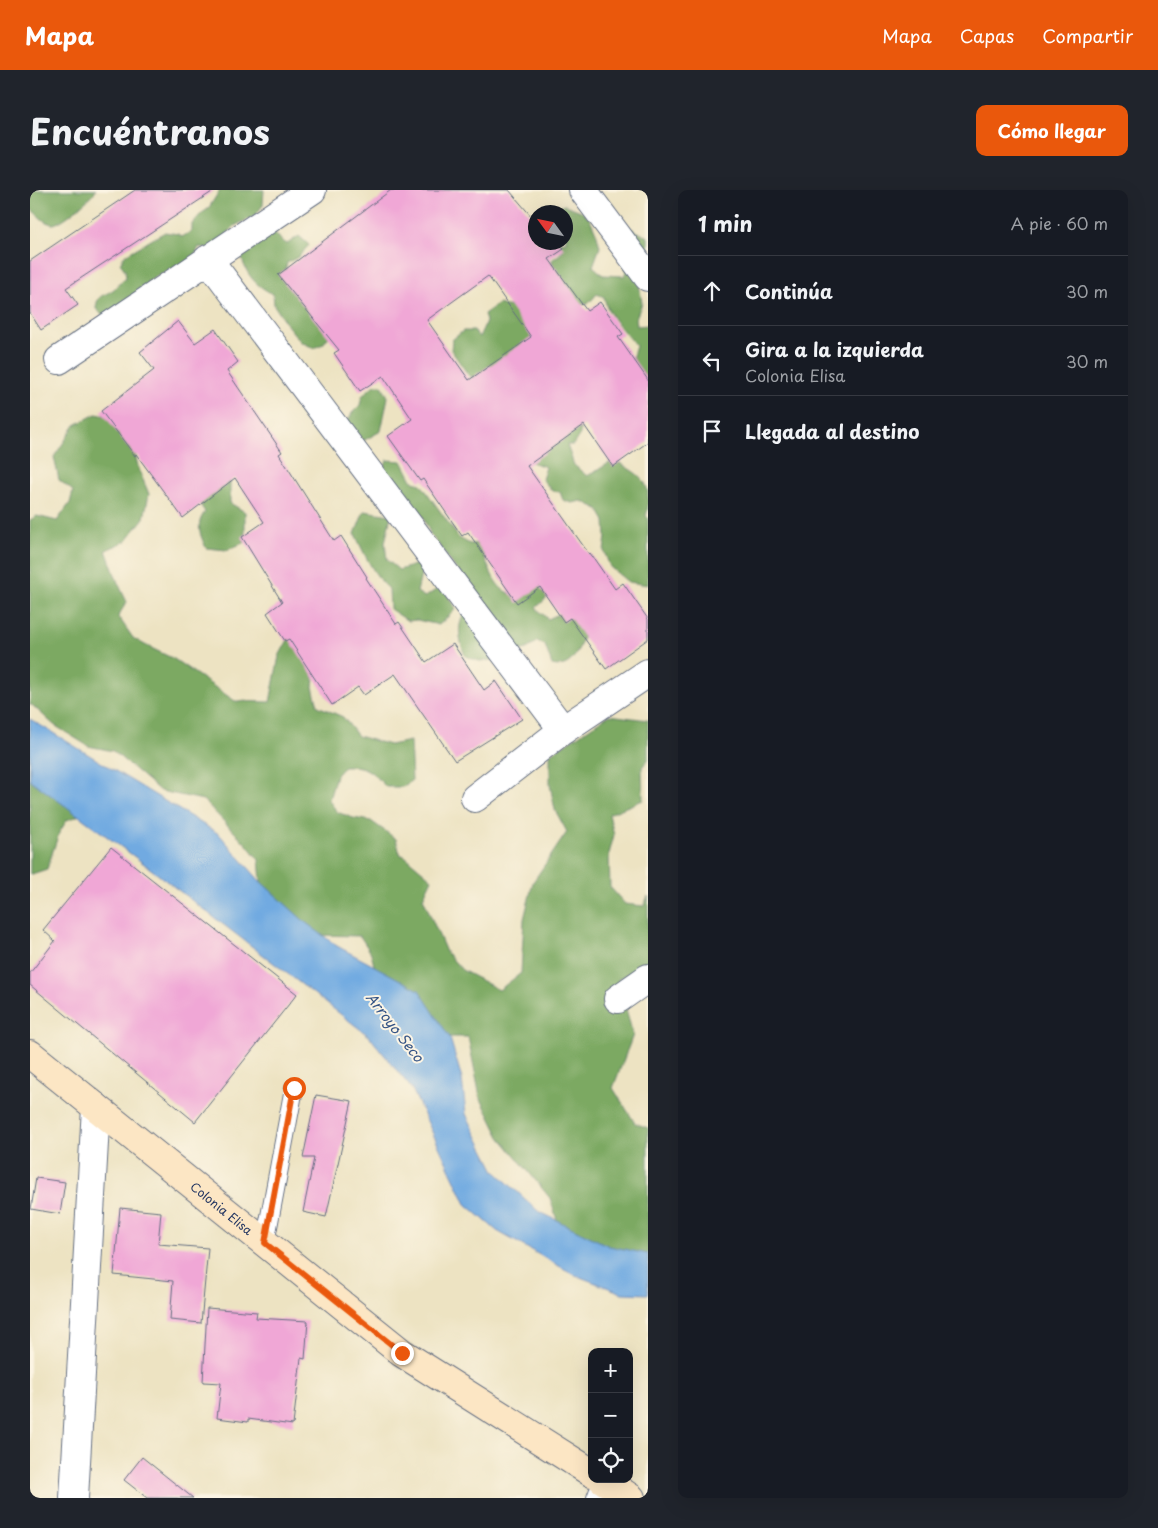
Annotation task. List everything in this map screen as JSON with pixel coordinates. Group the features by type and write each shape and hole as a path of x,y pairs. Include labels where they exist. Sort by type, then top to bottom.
{"street":[{"path":"59,360 312,190"},
{"path":"583,190 648,277"},
{"path":"208,259 563,730"},
{"path":"474,798 563,730 648,673"},
{"path":"618,999 648,978"},
{"name":"Colonia Elisa","path":"30,1054 402,1353 588,1476"},
{"path":"74,1498 96,1107"},
{"name":"Colonia Elisa","path":"598,1483 631,1498"}],"lane":[{"path":"265,1243 294,1088"}],"green space":[{"path":"30,190 96,190 76,210 63,220 53,224 46,222 30,209"},
{"path":"220,190 264,190 263,205 255,216 234,226 214,249 199,247 194,257 169,274 166,271 149,281 144,294 103,315 96,309 99,298 114,289 126,277 125,270 120,263 125,255 165,232 178,234 182,237 192,231 192,224 208,209"},
{"path":"573,208 581,211 590,219 600,247 593,266 603,275 624,276 626,271 621,256 623,236 632,229 648,237 648,275 638,276 642,303 636,318 637,326 648,325 648,388 630,366 636,346 613,318 604,297 597,294 588,304 577,304 553,270 552,260 563,250 573,250"},
{"path":"270,227 287,244 299,236 309,245 298,257 287,263 284,275 330,335 323,344 314,348 301,342 274,305 273,294 254,281 243,263 240,248"},
{"path":"498,304 527,308 559,428 580,428 580,434 573,445 567,445 574,465 587,476 616,460 638,475 645,484 648,497 646,516 648,518 648,585 628,582 610,567 604,551 606,537 605,521 598,509 582,501 572,503 563,500 560,492 552,491 542,479 546,467 531,462 481,379 469,376 451,350 452,340 463,331 474,331 479,337 486,322 484,314"},
{"path":"374,385 382,385 388,397 381,431 363,441 346,425 352,413 360,405 362,396"},
{"path":"96,414 115,417 129,431 139,470 149,494 144,518 126,541 106,550 127,602 118,616 133,638 174,659 235,701 270,702 279,656 294,629 315,667 313,687 318,706 343,717 358,736 390,745 410,741 412,780 403,787 386,787 377,777 364,768 344,766 336,775 329,800 337,812 353,818 371,821 396,839 400,854 432,879 423,898 446,952 462,970 499,990 521,973 524,919 533,882 567,832 555,810 550,785 550,754 609,715 648,720 648,760 642,767 643,800 609,814 614,835 609,854 610,887 625,904 644,906 648,896 648,965 618,979 633,1035 613,1088 635,1123 648,1128 648,1263 561,1233 550,1198 500,1137 480,1097 468,1037 437,1037 378,982 371,953 360,936 312,935 262,891 259,860 248,846 203,800 160,791 113,751 88,746 54,725 30,705 30,520 37,516 57,521 70,503 73,491 59,480 54,457 75,425"},
{"path":"387,460 402,461 413,482 421,484 459,538 470,544 480,543 493,577 504,591 520,592 543,578 554,591 536,608 548,619 567,610 587,628 571,660 560,666 552,665 545,645 537,641 522,650 493,650 493,660 479,661 465,656 459,629 464,614 473,600 475,590 460,574 431,535 423,517 381,475"},
{"path":"230,481 230,503 245,512 245,542 227,550 206,548 200,534 199,525 205,512 189,487"},
{"path":"364,511 391,515 385,543 387,560 399,570 424,562 417,592 425,597 442,586 456,609 439,625 417,620 408,621 390,609 389,589 365,556 355,534"},
{"path":"30,767 90,811 67,820 59,833 47,869 32,874 30,874"}],"water":[{"name":"Arroyo Seco","path":"30,719 219,834 260,881 305,922 337,946 419,990 450,1038 462,1079 466,1114 495,1171 538,1211 609,1246 648,1254 648,1294 622,1293 575,1275 497,1231 466,1204 412,1089 369,1036 139,860 30,780"}],"building":[{"path":"135,190 215,190 66,288 78,305 41,330 30,313 30,261"},
{"path":"391,190 509,190 528,212 528,250 562,250 549,259 587,311 600,302 623,334 618,337 648,380 648,442 613,467 584,425 527,466 615,589 623,583 648,619 648,639 606,669 570,618 564,622 540,587 517,603 468,532 462,536 423,479 420,481 388,436 412,419 383,376 360,391 334,353 339,350 278,275","holes":["488,276 531,337 469,380 427,320"]},
{"path":"178,321 195,343 215,329 238,362 227,371 282,452 279,454 334,541 341,536 396,624 399,622 426,662 453,644 484,690 496,681 522,719 455,761 395,674 364,695 358,687 332,705 289,639 285,641 267,613 282,602 242,537 264,522 235,478 183,518 136,454 135,456 101,411 154,370 140,352"},
{"path":"111,847 297,994 195,1122 30,985 30,973 55,941 43,930"},
{"path":"316,1095 352,1101 326,1217 303,1212 314,1158 303,1158"},
{"path":"36,1178 65,1182 60,1214 31,1209"},
{"path":"120,1208 161,1212 158,1244 208,1248 201,1323 170,1320 173,1281 114,1275"},
{"path":"207,1308 257,1312 256,1318 308,1321 305,1359 301,1358 293,1425 248,1419 248,1422 217,1418 221,1383 203,1382"},
{"path":"142,1457 193,1498 147,1498 124,1480"}],"route":[{"path":"294,1088 265,1243 402,1353"}]}
